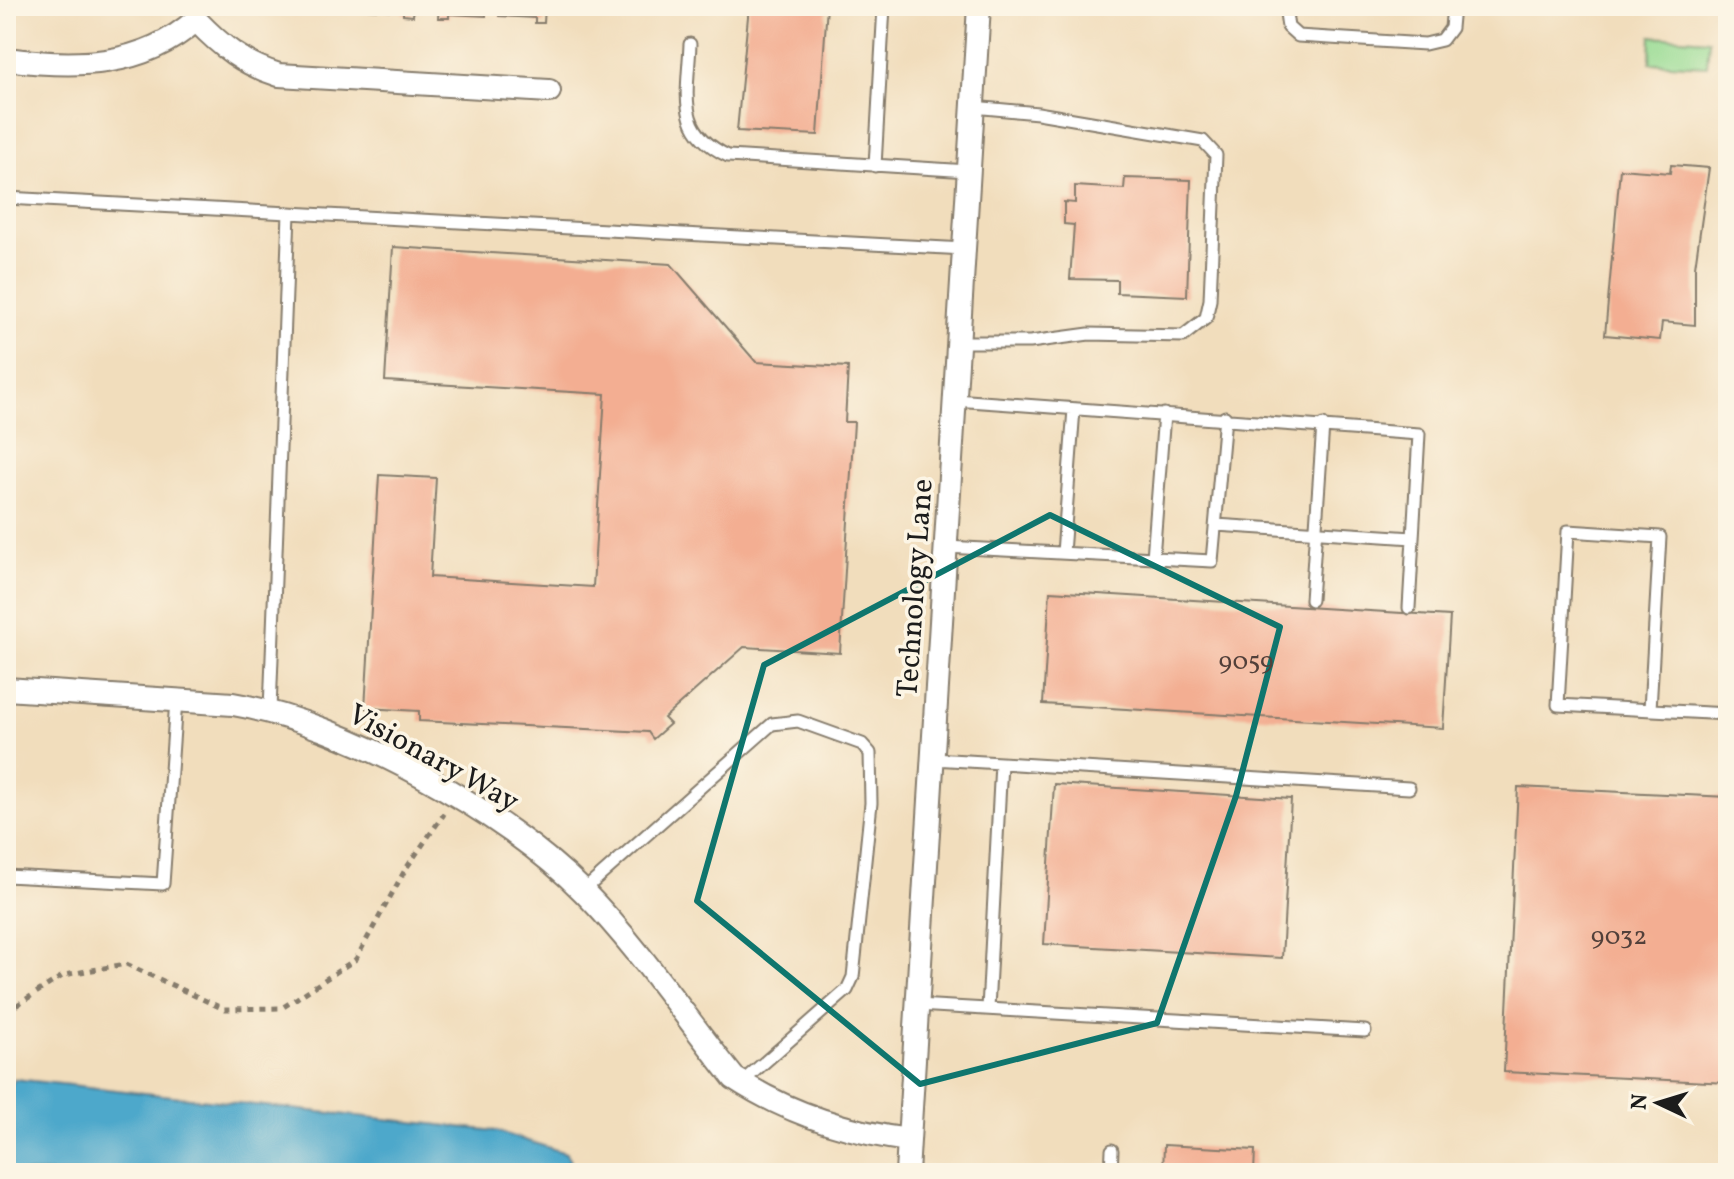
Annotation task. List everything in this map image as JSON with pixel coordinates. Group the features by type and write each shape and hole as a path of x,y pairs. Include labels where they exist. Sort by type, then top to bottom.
{"street":[{"name":"Technology Lane","path":"907,1173 979,6"},
{"path":"6,59 56,64 140,56 175,38 202,13 224,49 249,66 279,75 549,91"},
{"name":"Visionary Way","path":"6,689 176,700 270,710 382,757 504,826 583,891 741,1083 757,1093 843,1128 909,1140"}],"lane":[{"path":"875,166 884,6"},
{"path":"1285,6 1288,27 1298,36 1425,44 1442,40 1451,28 1453,6"},
{"path":"690,44 688,114 705,145 749,160 969,171"},
{"path":"959,342 1030,342 1089,334 1183,336 1206,318 1210,300 1216,155 1210,146 1203,141 1038,113 973,107"},
{"path":"6,198 965,249"},
{"path":"270,710 289,213"},
{"path":"955,400 1225,417 1419,434 1409,608"},
{"path":"1063,553 1074,409"},
{"path":"1153,558 1164,414"},
{"path":"946,547 1212,561 1225,417"},
{"path":"1311,600 1323,425"},
{"path":"1216,525 1413,538"},
{"path":"1650,709 1660,537 1568,531 1558,705 1728,714"},
{"path":"6,876 163,884 176,700"},
{"path":"583,891 772,724 798,721 862,744 870,753 871,803 853,977 847,990 741,1083"},
{"path":"933,759 1409,788"},
{"path":"988,1009 1001,763"},
{"path":"917,1005 1365,1031"},
{"path":"1111,1173 1112,1150"}],"path":[{"path":"6,1012 64,975 126,964 224,1009 282,1008 356,959 405,870 456,797"}],"highlighted area":[{"path":"1050,515 1280,627 1236,796 1157,1023 920,1084 697,901 764,665"}],"green space":[{"path":"1651,36 1709,40 1707,66 1650,63"}],"water":[{"path":"15,1079 496,1131 566,1153 576,1173 6,1173 6,1092"}],"building":[{"path":"367,6 414,6 413,16 403,15 403,11 367,9"},
{"path":"439,6 486,6 486,16 449,14 449,18 438,18"},
{"path":"490,6 545,6 544,23 535,23 535,18 499,16 499,9"},
{"path":"749,6 827,6 818,135 737,131"},
{"path":"1671,165 1709,168 1695,267 1695,325 1662,322 1660,340 1605,335 1620,169 1670,173"},
{"path":"1125,178 1191,180 1187,296 1117,293 1117,280 1070,279 1074,225 1064,224 1064,202 1075,203 1075,186 1124,189"},
{"path":"393,247 671,264 756,362 848,367 845,422 854,422 840,653 744,647 664,718 670,724 653,739 648,732 419,721 419,711 365,708 379,475 436,478 430,577 593,587 605,394 385,381"},
{"path":"1050,591 1450,616 1443,728 1043,704"},
{"path":"1054,784 1291,799 1282,958 1044,944"},
{"path":"1518,787 1728,797 1728,1083 1504,1072"},
{"path":"1164,1145 1255,1150 1254,1173 1163,1173"}]}
